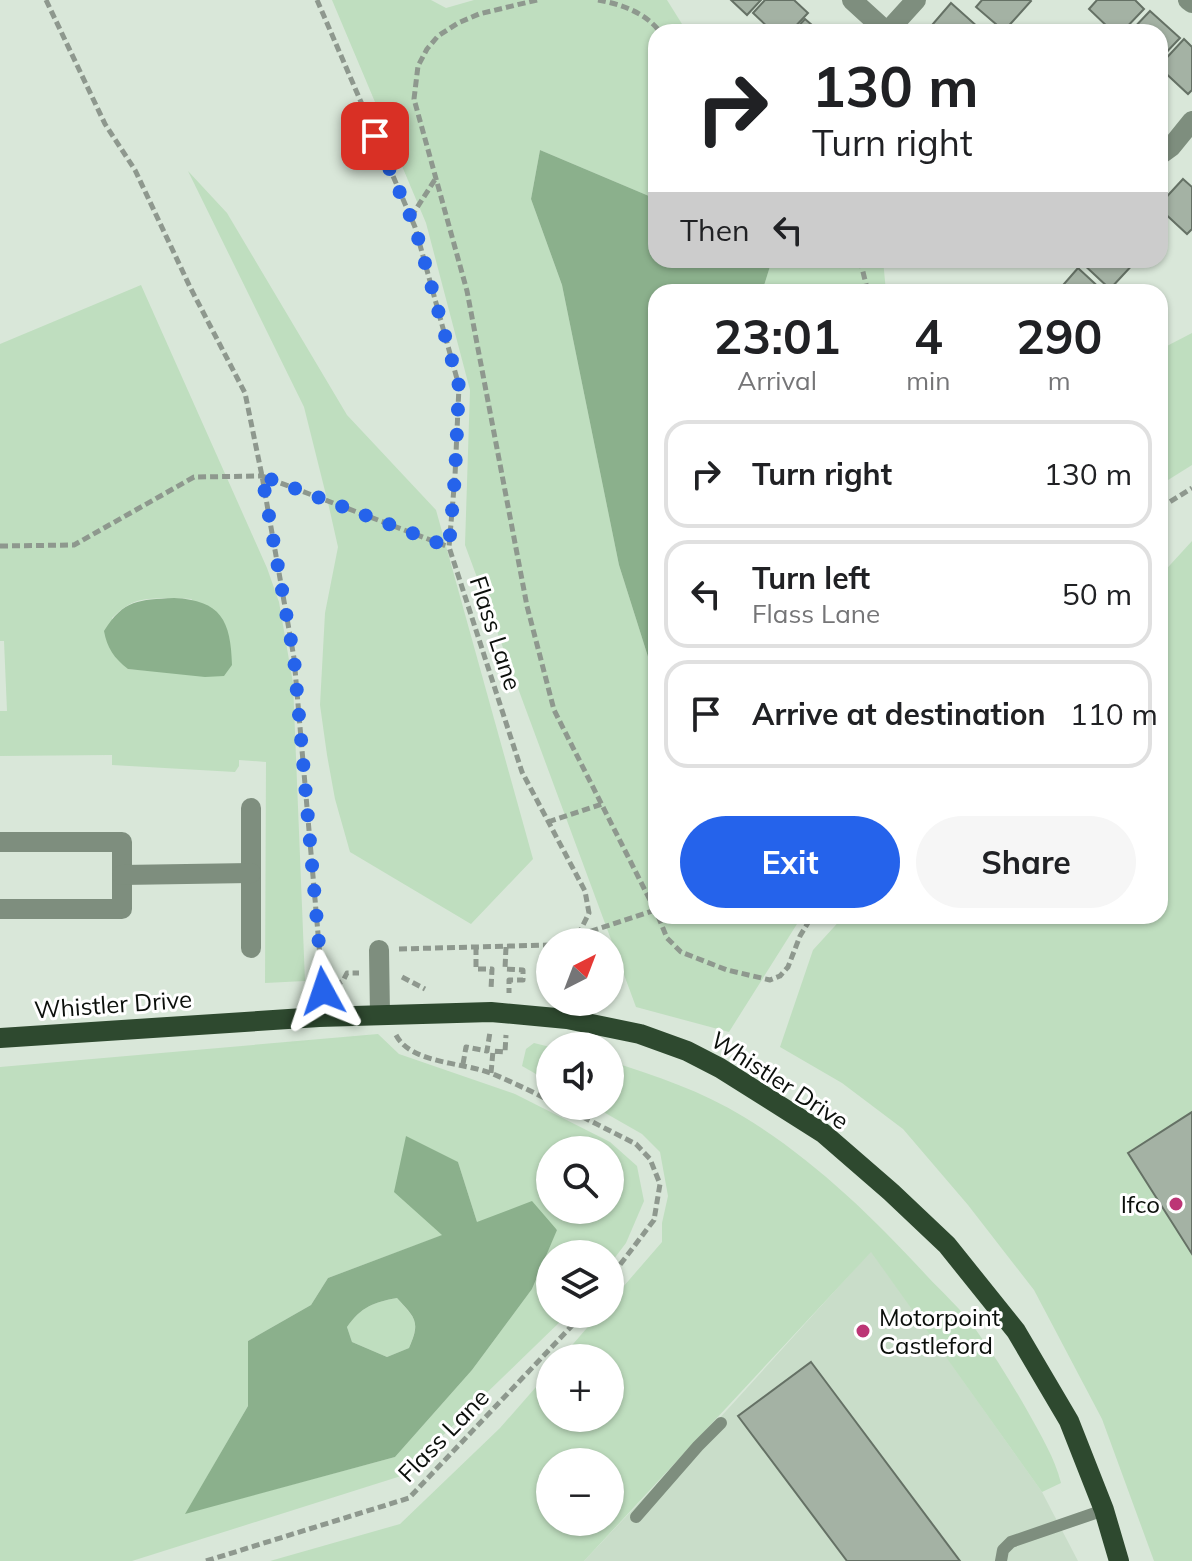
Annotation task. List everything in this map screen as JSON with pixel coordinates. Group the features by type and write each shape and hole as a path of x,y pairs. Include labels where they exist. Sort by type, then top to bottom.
{"main road":[{"name":"Whistler Drive","path":"0,1038 319,1017 491,1012 567,1019 640,1034 687,1051 720,1068 823,1133 947,1245 1016,1331 1069,1421 1104,1510 1119,1561"}],"street":[{"path":"852,0 878,24"},
{"path":"894,24 916,0"},
{"path":"1168,149 1192,121"},
{"path":"251,808 251,948"},
{"path":"0,842 122,842 122,909 0,909"},
{"path":"122,875 251,873"},
{"path":"379,950 387,1014"}],"lane":[{"path":"636,1517 721,1423"},
{"path":"1001,1561 1003,1550 1011,1542 1104,1510"}],"path":[{"path":"46,0 105,124 135,170 190,287 245,393 294,658 323,991"},
{"name":"Flass Lane","path":"317,0 411,218 459,386 449,547 522,772 585,891 589,913 582,928"},
{"path":"537,0 479,14 438,36 418,66 414,99 467,291 530,621 554,710 648,896"},
{"path":"598,0 619,3 654,24"},
{"path":"411,218 436,178"},
{"path":"0,546 74,545 194,477 262,476 449,547"},
{"path":"1168,503 1192,488"},
{"path":"548,822 602,804"},
{"path":"602,928 648,914"},
{"path":"661,924 667,938 681,952 727,970 770,980 780,976 788,967 807,924"},
{"path":"379,950 536,946"},
{"path":"476,947 476,969 492,969 491,992"},
{"path":"506,947 505,969 523,970 523,980 509,980 509,993"},
{"path":"387,1014 399,1042 410,1051 491,1073 536,1094"},
{"path":"491,1073 493,1051 505,1052 507,1028"},
{"path":"463,1064 466,1047 487,1051 490,1031"},
{"path":"589,1120 636,1144 650,1159 660,1184 654,1220 624,1260"},
{"name":"Flass Lane","path":"206,1561 409,1498 570,1328"}],"shaded area":[{"path":"332,0 431,0 446,8 474,0 667,0 682,24 648,24 648,196 540,150 531,199 562,285 619,565 648,657 648,924 797,924 729,1032 636,1007 624,975 624,928 607,928 465,545 470,390 426,223"},
{"path":"540,150 648,196 648,268 770,268 764,284 648,284 648,657 619,565 562,285 531,199"},
{"path":"188,171 227,213 347,415 436,510 533,859 471,924 350,852 335,799 320,705 325,613 338,547 329,507 304,407"},
{"path":"770,268 884,268 885,284 764,284"},
{"path":"141,285 267,568 279,602 293,683 305,981 265,983 266,762 239,760 235,772 112,765 112,755 0,756 0,711 7,711 4,641 0,641 0,344","holes":["192,599 153,671 128,669 112,618 141,600"]},
{"path":"1192,333 1192,465 1168,480 1168,345"},
{"path":"1192,541 1192,1561 1154,1561 1102,1419 1034,1290 968,1205 903,1129 842,1083 780,1047 813,950 837,924 1168,924 1168,567"},
{"path":"174,598 213,608 226,625 232,665 224,676 128,669 112,652 104,631 118,613 133,603"},
{"path":"378,1034 399,1054 515,1094 536,1105 536,1120 566,1120 598,1136 536,1136 536,1224 624,1224 624,1154 637,1166 644,1201 624,1246 624,1240 552,1240 557,1229 477,1222 458,1162 443,1235 328,1278 311,1305 248,1341 248,1406 186,1513 395,1457 472,1370 536,1279 536,1328 554,1328 401,1476 132,1561 0,1561 0,1067"},
{"path":"536,1044 536,1074 522,1066 526,1049"},
{"path":"624,1066 712,1099 769,1133 818,1170 885,1232 971,1323 1028,1412 1051,1455 1061,1483 1042,1492 871,1252 624,1518 624,1448 536,1448 536,1536 607,1536 584,1561 270,1561 400,1524 500,1428 536,1387 536,1432 624,1432 624,1344 573,1344 587,1328 624,1328 624,1286 662,1242 662,1223 668,1196 660,1152 642,1134 618,1120 624,1120"},
{"path":"406,1136 458,1162 477,1222 532,1201 536,1206 536,1224 552,1224 557,1230 553,1240 536,1240 536,1280 532,1289 472,1370 395,1457 185,1514 248,1406 248,1341 311,1305 328,1278 442,1235 394,1192","holes":["397,1298 412,1315 415,1332 409,1348 387,1357 352,1342 347,1327 363,1310"]},
{"name":"Motorpoint Castleford","path":"871,1251 1042,1492 1078,1561 584,1561 608,1536 624,1536 624,1519"},
{"path":"397,1298 414,1320 415,1331 409,1348 387,1357 352,1342 347,1327 357,1315 375,1304"}],"building":[{"path":"731,0 761,0 747,15"},
{"path":"765,0 794,0 808,13 798,24 765,24 753,13"},
{"path":"982,0 1031,1 1010,24 996,24 976,7"},
{"path":"1097,0 1135,0 1144,9 1130,24 1105,24 1089,9"},
{"path":"951,3 975,24 933,24"},
{"path":"1150,11 1164,24 1138,24"},
{"path":"1168,27 1180,38 1168,51"},
{"path":"1184,39 1192,47 1192,90 1188,94 1168,75 1168,56"},
{"path":"1183,179 1192,187 1192,229 1187,234 1168,216 1168,195"},
{"path":"1078,268 1095,284 1064,284"},
{"path":"1087,268 1130,268 1115,284 1105,284"},
{"name":"Ifco","path":"1192,1112 1192,1254 1128,1153"},
{"path":"811,1362 960,1561 847,1561 738,1416"}],"place":[{"name":"Ifco","path":"1176,1204"},
{"name":"Motorpoint Castleford","path":"863,1331"}],"route":[{"path":"323,991 294,658 262,476 449,547 455,476 459,386 415,227 375,136"}]}
